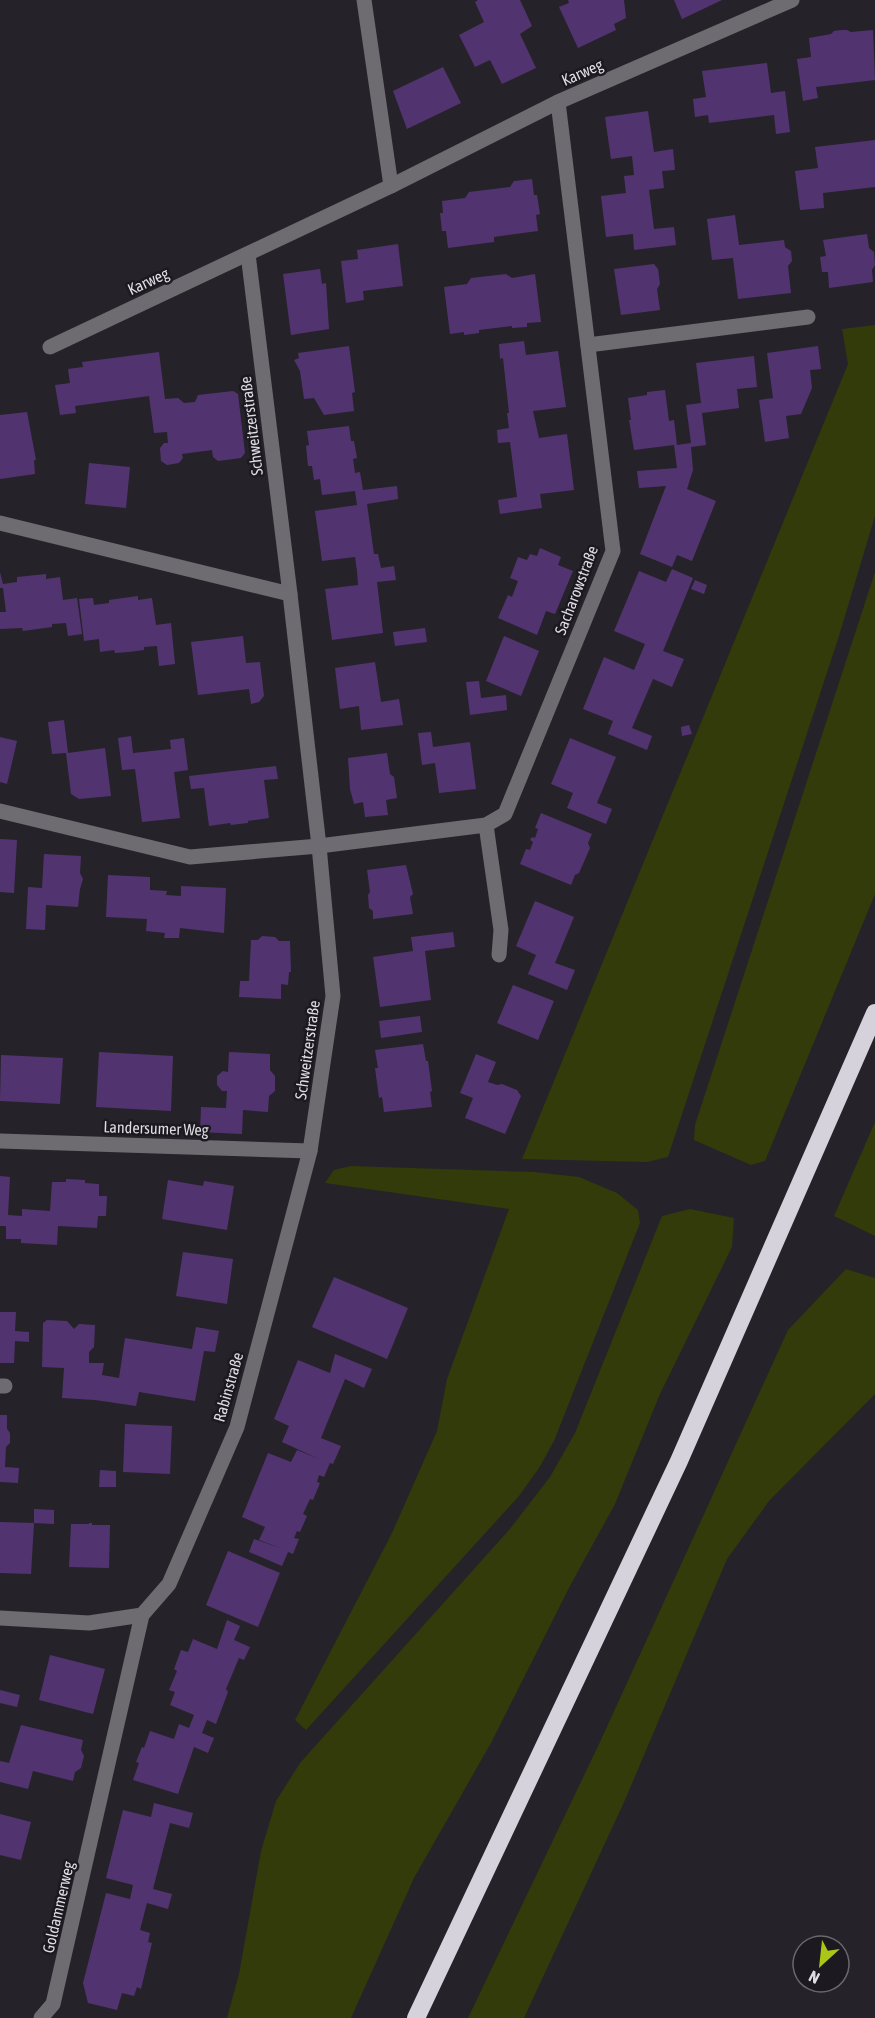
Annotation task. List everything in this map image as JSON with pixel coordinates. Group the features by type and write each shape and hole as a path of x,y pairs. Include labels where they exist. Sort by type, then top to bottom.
{"highway":[{"path":"417,2018 679,1461 875,1013"}],"street":[{"path":"364,0 391,186"},
{"name":"Karweg","path":"50,347 391,186 558,102 792,0"},
{"name":"Sacharowstraße","path":"486,825 505,814 613,551 558,102"},
{"name":"Schweitzerstraße","path":"248,254 319,846 333,996 310,1151"},
{"path":"588,345 808,317"},
{"path":"0,523 290,594"},
{"path":"0,811 190,857 319,846 486,825 501,930 499,955"},
{"name":"Landersumer Weg","path":"0,1142 310,1151"},
{"name":"Rabinstraße","path":"101,1800 142,1615 169,1584 237,1427 310,1151"},
{"path":"0,1618 89,1623 142,1615"},
{"name":"Goldammerweg","path":"41,2018 53,2004 101,1800"}],"green space":[{"path":"875,325 875,516 839,636 668,1157 647,1162 522,1159 848,364 842,329"},
{"path":"875,572 875,894 765,1161 751,1165 694,1140 695,1125"},
{"path":"875,1122 875,1236 834,1216"},
{"path":"351,1166 534,1172 579,1177 617,1193 638,1210 640,1223 554,1441 539,1468 519,1496 306,1730 295,1720 392,1533 437,1431 447,1379 509,1209 325,1183 334,1170"},
{"path":"690,1209 734,1218 732,1247 660,1394 615,1504 571,1584 491,1743 414,1878 351,2018 227,2018 239,1974 261,1851 276,1801 300,1763 509,1530 550,1477 575,1433 662,1216"},
{"path":"846,1269 875,1278 875,1394 769,1501 727,1559 625,1800 524,2018 468,2018 600,1742 788,1330"}],"building":[{"path":"478,0 520,0 532,26 520,34 536,68 502,84 490,60 475,67 459,35 484,22 475,2"},
{"path":"568,0 624,0 626,18 614,24 616,30 578,48 559,7 569,3"},
{"path":"674,0 722,0 682,19"},
{"path":"841,30 851,32 873,30 875,80 816,87 818,98 803,101 797,59 811,57 809,38"},
{"path":"767,63 771,93 785,91 790,132 776,134 774,115 709,123 708,115 695,117 693,99 706,97 702,71"},
{"path":"443,67 461,103 407,129 393,91"},
{"path":"648,111 654,152 673,149 675,170 662,171 664,188 649,190 654,229 674,227 676,245 634,250 633,234 606,237 601,196 626,193 624,176 634,175 632,156 611,159 605,117"},
{"path":"875,140 875,187 823,193 824,208 800,210 795,171 818,168 815,147"},
{"path":"532,179 540,214 536,215 538,231 494,237 494,242 448,248 446,231 442,231 440,213 443,213 442,201 465,198 469,192 510,187 514,181"},
{"path":"735,215 739,245 784,240 785,247 791,251 792,261 788,266 791,293 738,299 733,258 712,260 707,219"},
{"path":"867,234 869,248 874,252 873,282 829,288 828,272 822,272 820,257 826,256 823,240"},
{"path":"398,244 403,286 363,291 364,300 346,303 341,261 358,259 357,250"},
{"path":"654,264 658,269 660,284 657,289 660,310 621,315 614,269"},
{"path":"320,269 322,284 326,283 329,329 291,335 283,274"},
{"path":"506,274 512,278 535,274 541,322 527,323 527,327 512,328 512,326 479,330 479,333 464,335 464,332 450,334 444,287 467,284 471,278"},
{"path":"524,341 526,355 558,351 566,407 533,411 539,438 567,434 574,490 540,494 542,508 500,514 498,500 517,497 510,442 498,443 497,430 509,428 503,358 500,359 499,344"},
{"path":"349,346 355,392 352,393 354,411 324,415 314,398 304,399 300,371 294,360 299,358 298,353"},
{"path":"818,346 821,369 810,370 812,388 801,414 786,416 789,438 765,442 759,400 773,398 767,353"},
{"path":"159,352 165,399 178,398 184,403 195,402 198,395 233,391 238,394 245,453 241,458 218,461 213,457 212,450 182,454 183,458 179,463 167,465 161,461 160,448 164,443 168,443 167,432 154,433 149,396 75,406 76,413 60,415 55,385 70,383 68,369 83,367 82,362"},
{"path":"754,356 757,387 737,389 739,408 702,413 706,445 691,447 693,470 687,489 716,501 692,561 677,555 672,567 640,554 666,486 639,488 637,471 677,468 674,445 634,450 628,398 647,395 647,392 665,390 669,421 674,420 677,445 691,443 686,405 701,403 696,363"},
{"path":"27,412 36,460 34,460 35,474 0,479 0,415"},
{"path":"349,426 357,458 353,459 355,473 360,472 363,490 397,486 398,499 367,504 374,554 378,554 381,568 394,566 396,580 377,582 383,633 332,640 325,589 358,585 357,571 355,557 322,561 315,511 357,505 355,491 322,495 320,479 314,480 312,466 308,466 307,431"},
{"path":"89,463 130,467 126,508 85,504"},
{"path":"540,548 561,557 558,565 573,571 555,614 546,611 537,635 498,618 508,595 512,597 518,581 510,578 518,557 527,560 530,554 537,556"},
{"path":"672,569 693,578 663,651 684,659 672,687 653,679 632,728 652,736 647,750 608,734 613,721 583,709 604,657 634,670 645,644 614,631 639,571 666,582"},
{"path":"0,572 3,584 17,582 17,577 46,574 46,579 60,577 63,600 77,598 82,634 68,636 66,623 23,631 22,628 0,629 0,612 6,612 3,588 0,588"},
{"path":"695,580 707,585 704,594 691,589"},
{"path":"138,596 138,600 152,598 156,625 171,623 175,664 159,666 157,646 129,652 115,653 114,650 100,652 99,639 84,641 79,599 93,598 94,605 109,603 109,600"},
{"path":"425,628 427,642 395,646 393,632"},
{"path":"243,636 246,663 260,662 264,696 259,702 251,704 249,689 198,695 191,642"},
{"path":"504,636 539,651 521,696 486,681"},
{"path":"375,662 381,702 399,699 403,725 361,730 359,706 340,709 335,668"},
{"path":"479,681 481,698 506,695 507,710 470,715 466,682"},
{"path":"64,720 68,753 105,748 111,796 79,799 71,794 66,753 52,754 48,722"},
{"path":"689,725 692,734 682,736 681,727"},
{"path":"431,732 433,747 470,742 476,789 439,793 435,763 422,765 418,733"},
{"path":"131,736 133,753 171,749 170,740 184,738 188,770 174,772 180,818 142,822 135,769 122,770 118,738"},
{"path":"0,737 17,741 7,784 0,782"},
{"path":"570,738 616,757 597,803 612,809 606,824 567,808 573,793 551,784"},
{"path":"387,753 397,798 386,800 388,815 365,817 363,802 354,804 350,789 348,758"},
{"path":"276,766 278,779 264,780 269,818 248,821 248,823 209,826 204,788 191,789 189,776"},
{"path":"541,813 592,834 588,843 590,848 571,885 520,864 526,849 530,850 533,842 530,840 532,837 535,838 538,829 535,828"},
{"path":"0,839 17,840 14,893 0,892"},
{"path":"44,854 81,856 80,873 83,879 78,907 46,905 45,930 26,929 28,887 42,888"},
{"path":"406,865 413,894 410,897 413,914 373,919 373,911 369,908 368,895 370,892 367,870"},
{"path":"108,875 150,877 150,890 167,891 166,895 181,896 181,886 226,888 224,933 180,928 179,938 164,938 165,933 146,931 147,919 106,917"},
{"path":"535,901 574,917 555,963 575,970 567,990 528,974 536,955 516,946"},
{"path":"453,932 455,947 425,951 431,1000 380,1007 373,957 413,951 411,937"},
{"path":"262,936 275,937 279,941 290,941 291,972 289,972 288,985 281,984 281,999 239,997 240,981 249,981 251,940 258,940"},
{"path":"513,985 554,1001 538,1040 497,1023"},
{"path":"420,1016 422,1032 381,1038 379,1021"},
{"path":"423,1044 426,1061 428,1061 432,1107 384,1112 382,1097 379,1098 375,1050"},
{"path":"99,1052 173,1056 171,1111 96,1107"},
{"path":"229,1052 270,1054 270,1070 275,1076 275,1091 269,1096 268,1112 243,1110 242,1134 200,1132 201,1107 226,1108 227,1091 222,1091 217,1085 217,1076 223,1071 228,1072"},
{"path":"476,1054 496,1062 488,1082 517,1090 521,1096 505,1134 465,1118 473,1098 460,1093"},
{"path":"1,1055 63,1058 60,1104 0,1101"},
{"path":"0,1176 10,1177 8,1215 22,1216 22,1209 50,1211 52,1182 66,1182 66,1179 85,1180 85,1183 99,1184 99,1196 107,1196 106,1216 98,1216 97,1228 58,1226 57,1245 21,1243 21,1239 6,1239 6,1226 0,1226"},
{"path":"168,1180 203,1186 204,1181 234,1186 227,1230 162,1219"},
{"path":"183,1252 233,1259 227,1304 176,1296"},
{"path":"334,1277 408,1308 387,1359 312,1327"},
{"path":"0,1312 16,1312 15,1331 29,1332 29,1342 15,1341 14,1363 0,1363"},
{"path":"47,1320 67,1321 74,1329 79,1324 95,1325 94,1347 89,1352 89,1363 104,1363 102,1375 119,1378 125,1338 192,1349 196,1327 219,1331 215,1352 204,1351 195,1401 139,1392 136,1406 62,1398 64,1368 42,1367 43,1323"},
{"path":"335,1354 372,1369 364,1388 345,1379 321,1438 341,1446 324,1477 319,1475 317,1482 320,1483 313,1500 310,1499 303,1514 307,1516 300,1532 297,1531 294,1538 299,1539 293,1554 288,1552 282,1566 249,1552 254,1539 283,1549 259,1540 265,1527 242,1517 268,1453 291,1462 297,1450 319,1459 282,1442 289,1426 274,1419 298,1360 330,1373"},
{"path":"0,1415 7,1415 7,1429 10,1433 10,1443 6,1447 5,1467 19,1468 18,1483 0,1482"},
{"path":"125,1424 172,1426 170,1474 123,1472"},
{"path":"100,1470 116,1471 116,1487 99,1487"},
{"path":"34,1509 54,1510 54,1524 34,1523"},
{"path":"0,1522 34,1523 31,1574 0,1573"},
{"path":"71,1524 110,1525 109,1568 69,1567"},
{"path":"228,1551 280,1573 258,1627 206,1605"},
{"path":"227,1620 240,1626 234,1640 250,1647 244,1660 239,1658 226,1689 228,1692 216,1724 207,1720 202,1733 214,1738 208,1753 194,1747 178,1794 133,1780 139,1763 136,1762 150,1731 174,1739 179,1724 189,1728 194,1715 170,1705 175,1692 169,1690 177,1671 174,1669 181,1650 188,1652 193,1639 217,1649"},
{"path":"50,1655 105,1669 93,1714 39,1700"},
{"path":"0,1690 20,1695 17,1707 0,1703"},
{"path":"21,1725 83,1740 81,1750 84,1756 81,1768 75,1772 73,1781 33,1771 28,1789 0,1782 0,1761 9,1763"},
{"path":"154,1803 193,1813 189,1828 170,1823 153,1889 172,1894 168,1909 147,1903 140,1930 150,1933 148,1942 152,1943 141,1989 137,1987 134,1996 122,1993 117,2010 88,2003 83,1983 106,1893 130,1899 133,1885 106,1878 123,1810 151,1817"},
{"path":"0,1814 31,1822 21,1860 0,1855"}]}
